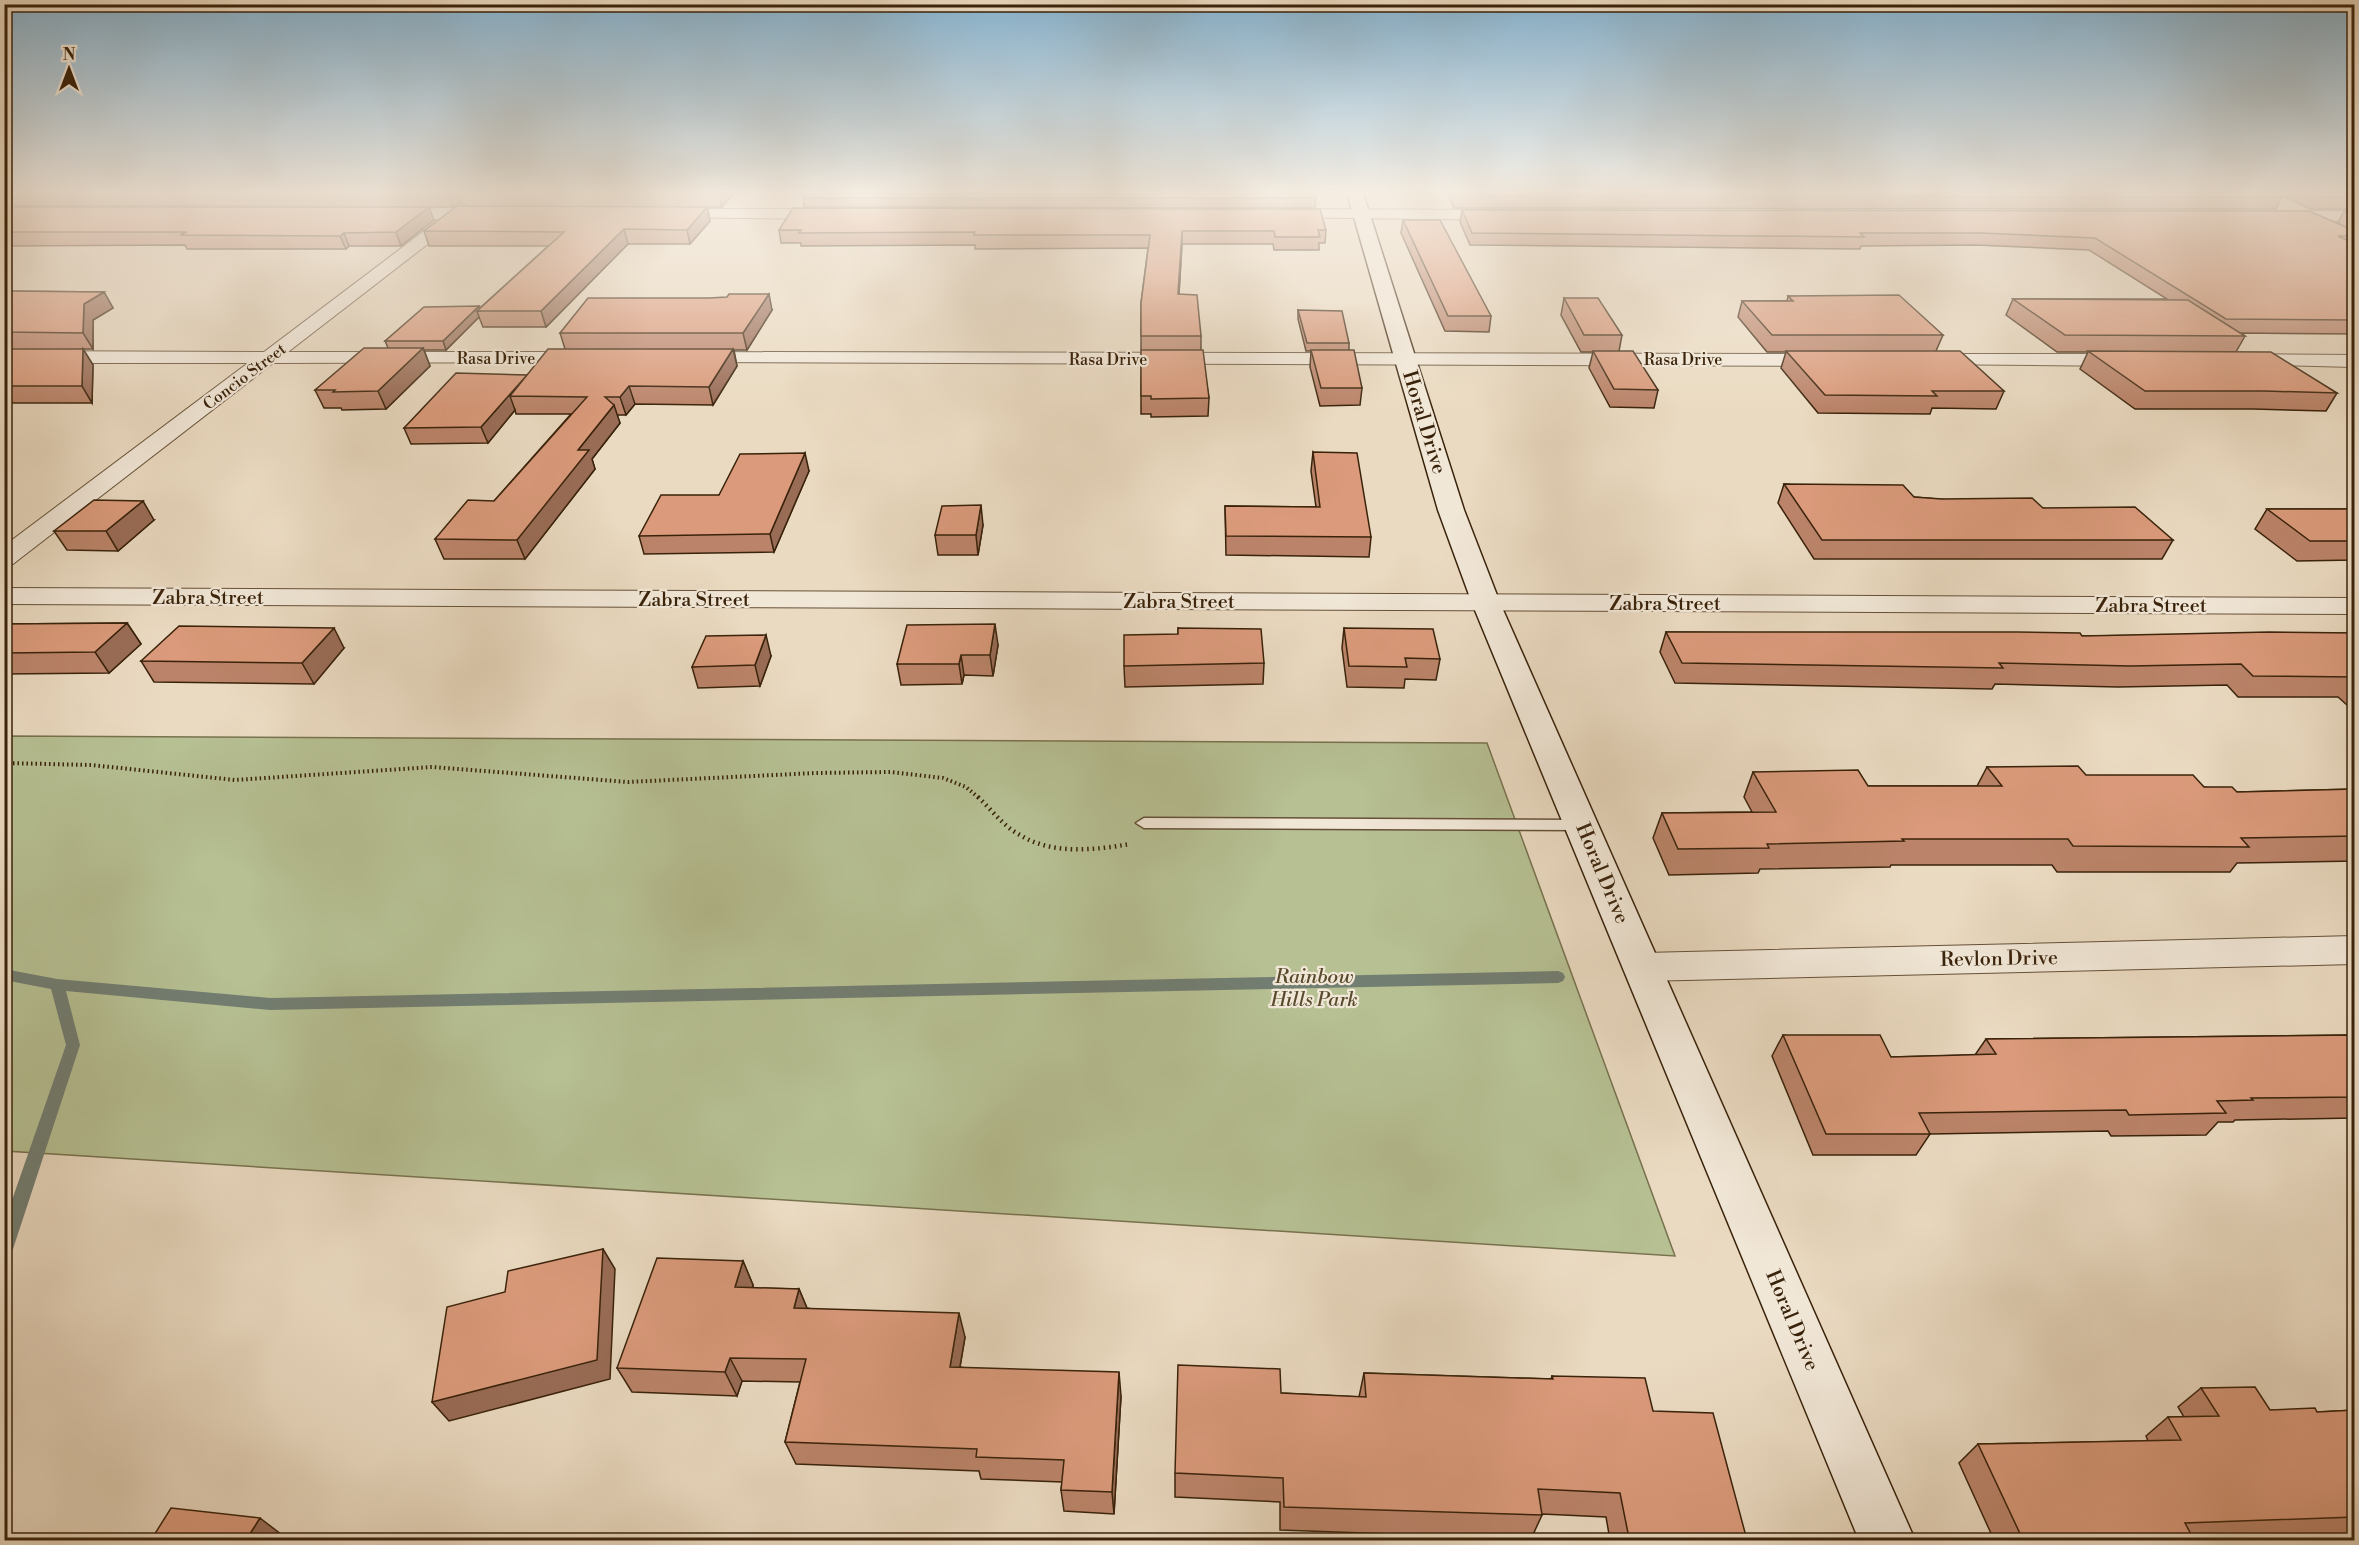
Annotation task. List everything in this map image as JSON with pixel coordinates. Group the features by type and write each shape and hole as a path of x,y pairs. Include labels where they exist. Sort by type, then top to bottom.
{"street":[{"name":"Concio Street","path":"4,559 390,265"},
{"name":"Horal Drive","path":"1378,265 1451,510 1486,603 1644,967 1887,1540"},
{"name":"Rasa Drive","path":"4,357 604,358"},
{"name":"Rasa Drive","path":"676,358 1845,360"},
{"path":"1904,360 2141,360"},
{"path":"2224,360 2355,361"},
{"name":"Zabra Street","path":"4,596 2355,606"},
{"name":"Revlon Drive","path":"1644,967 2355,950"}],"lane":[{"path":"1144,824 1582,825"}],"path":[{"path":"4,763 94,766 190,778 235,780 324,775 399,767 474,767 627,782 768,775 899,773 952,780 973,790 1009,829 1036,843 1071,849 1111,848 1131,844 1144,824"}],"green space":[{"name":"Rainbow Hills Park","path":"4,736 1487,743 1675,1256 5,1151"}],"building":[{"path":"528,265 587,265 541,311 477,311"},
{"path":"1146,265 1180,265 1178,294 1197,295 1201,336 1141,336 1141,303"},
{"path":"1424,265 1464,265 1491,316 1448,316"},
{"path":"2139,265 2355,265 2355,320 2226,319"},
{"path":"4,291 104,292 84,304 83,333 4,332"},
{"path":"729,294 769,294 743,333 560,333 588,298 709,298 727,297"},
{"path":"1899,295 1943,335 1772,335 1742,301 1793,301 1788,296"},
{"path":"1564,298 1598,298 1622,335 1584,335"},
{"path":"2013,299 2188,300 2245,336 2065,335"},
{"path":"479,306 443,341 385,341 424,307"},
{"path":"1298,310 1342,311 1349,343 1307,343"},
{"path":"364,348 423,348 378,391 315,390"},
{"path":"4,349 83,349 82,386 4,386"},
{"path":"548,349 733,349 709,387 629,386 620,397 605,397 614,405 578,450 589,450 517,540 435,539 468,500 494,501 587,397 510,396"},
{"path":"1141,350 1203,350 1209,398 1151,399 1151,396 1141,396"},
{"path":"1311,350 1354,350 1362,388 1321,388"},
{"path":"1593,351 1633,351 1658,390 1614,389"},
{"path":"1786,351 1960,351 2004,391 1932,391 1937,396 1825,395"},
{"path":"2088,351 2271,352 2337,393 2145,391"},
{"path":"456,373 527,375 481,427 404,428"},
{"path":"1313,452 1357,453 1371,537 1226,536 1225,506 1320,507"},
{"path":"805,453 770,534 639,536 661,495 719,495 740,454"},
{"path":"1784,484 1903,485 1914,497 2032,498 2043,508 2135,507 2173,540 1822,540"},
{"path":"94,500 143,501 106,531 54,531"},
{"path":"981,505 976,535 935,535 942,506"},
{"path":"2267,509 2355,509 2355,541 2310,541"},
{"path":"127,623 95,652 4,653 4,624"},
{"path":"995,624 990,655 961,655 959,664 897,664 907,625"},
{"path":"179,626 334,628 302,663 141,661"},
{"path":"1178,628 1261,629 1264,663 1124,666 1124,635 1178,634"},
{"path":"1344,628 1433,629 1440,659 1405,658 1407,667 1349,666"},
{"path":"1666,632 2017,632 2080,633 2082,636 2269,632 2355,633 2355,677 2253,676 2241,664 2130,666 1999,663 2003,668 1682,663"},
{"path":"766,635 755,665 692,667 706,636"},
{"path":"2078,766 2086,775 2193,775 2204,787 2232,787 2237,792 2355,789 2355,836 2241,838 2249,847 2073,846 2068,839 1902,839 1904,841 1767,844 1769,848 1678,849 1662,813 1776,812 1753,772 1858,770 1868,786 2002,786 1987,767"},
{"path":"1783,1035 1880,1035 1891,1057 1996,1054 1986,1039 2355,1035 2355,1097 2251,1098 2253,1100 2217,1101 2226,1113 2129,1115 2126,1110 1919,1113 1930,1134 1826,1134"},
{"path":"603,1249 597,1360 432,1402 447,1307 505,1292 508,1271"},
{"path":"657,1258 743,1261 735,1287 799,1289 794,1308 959,1313 950,1367 1119,1372 1112,1492 1061,1490 1064,1460 976,1457 977,1449 785,1442 806,1359 730,1358 725,1372 617,1368"},
{"path":"1178,1365 1280,1369 1281,1393 1366,1397 1364,1373 1553,1379 1552,1376 1645,1378 1653,1411 1713,1413 1747,1540 1629,1538 1620,1493 1538,1489 1542,1515 1284,1507 1283,1478 1175,1473"},
{"path":"2255,1387 2270,1410 2315,1408 2317,1412 2355,1410 2355,1517 2185,1523 2194,1540 2023,1540 1978,1444 2181,1440 2168,1417 2219,1416 2201,1388"},
{"path":"171,1508 260,1518 246,1540 151,1540"}],"waterway":[{"path":"4,974 57,985"},
{"path":"57,985 270,1004 1558,977"},
{"path":"4,1249 73,1045 57,985"}]}
